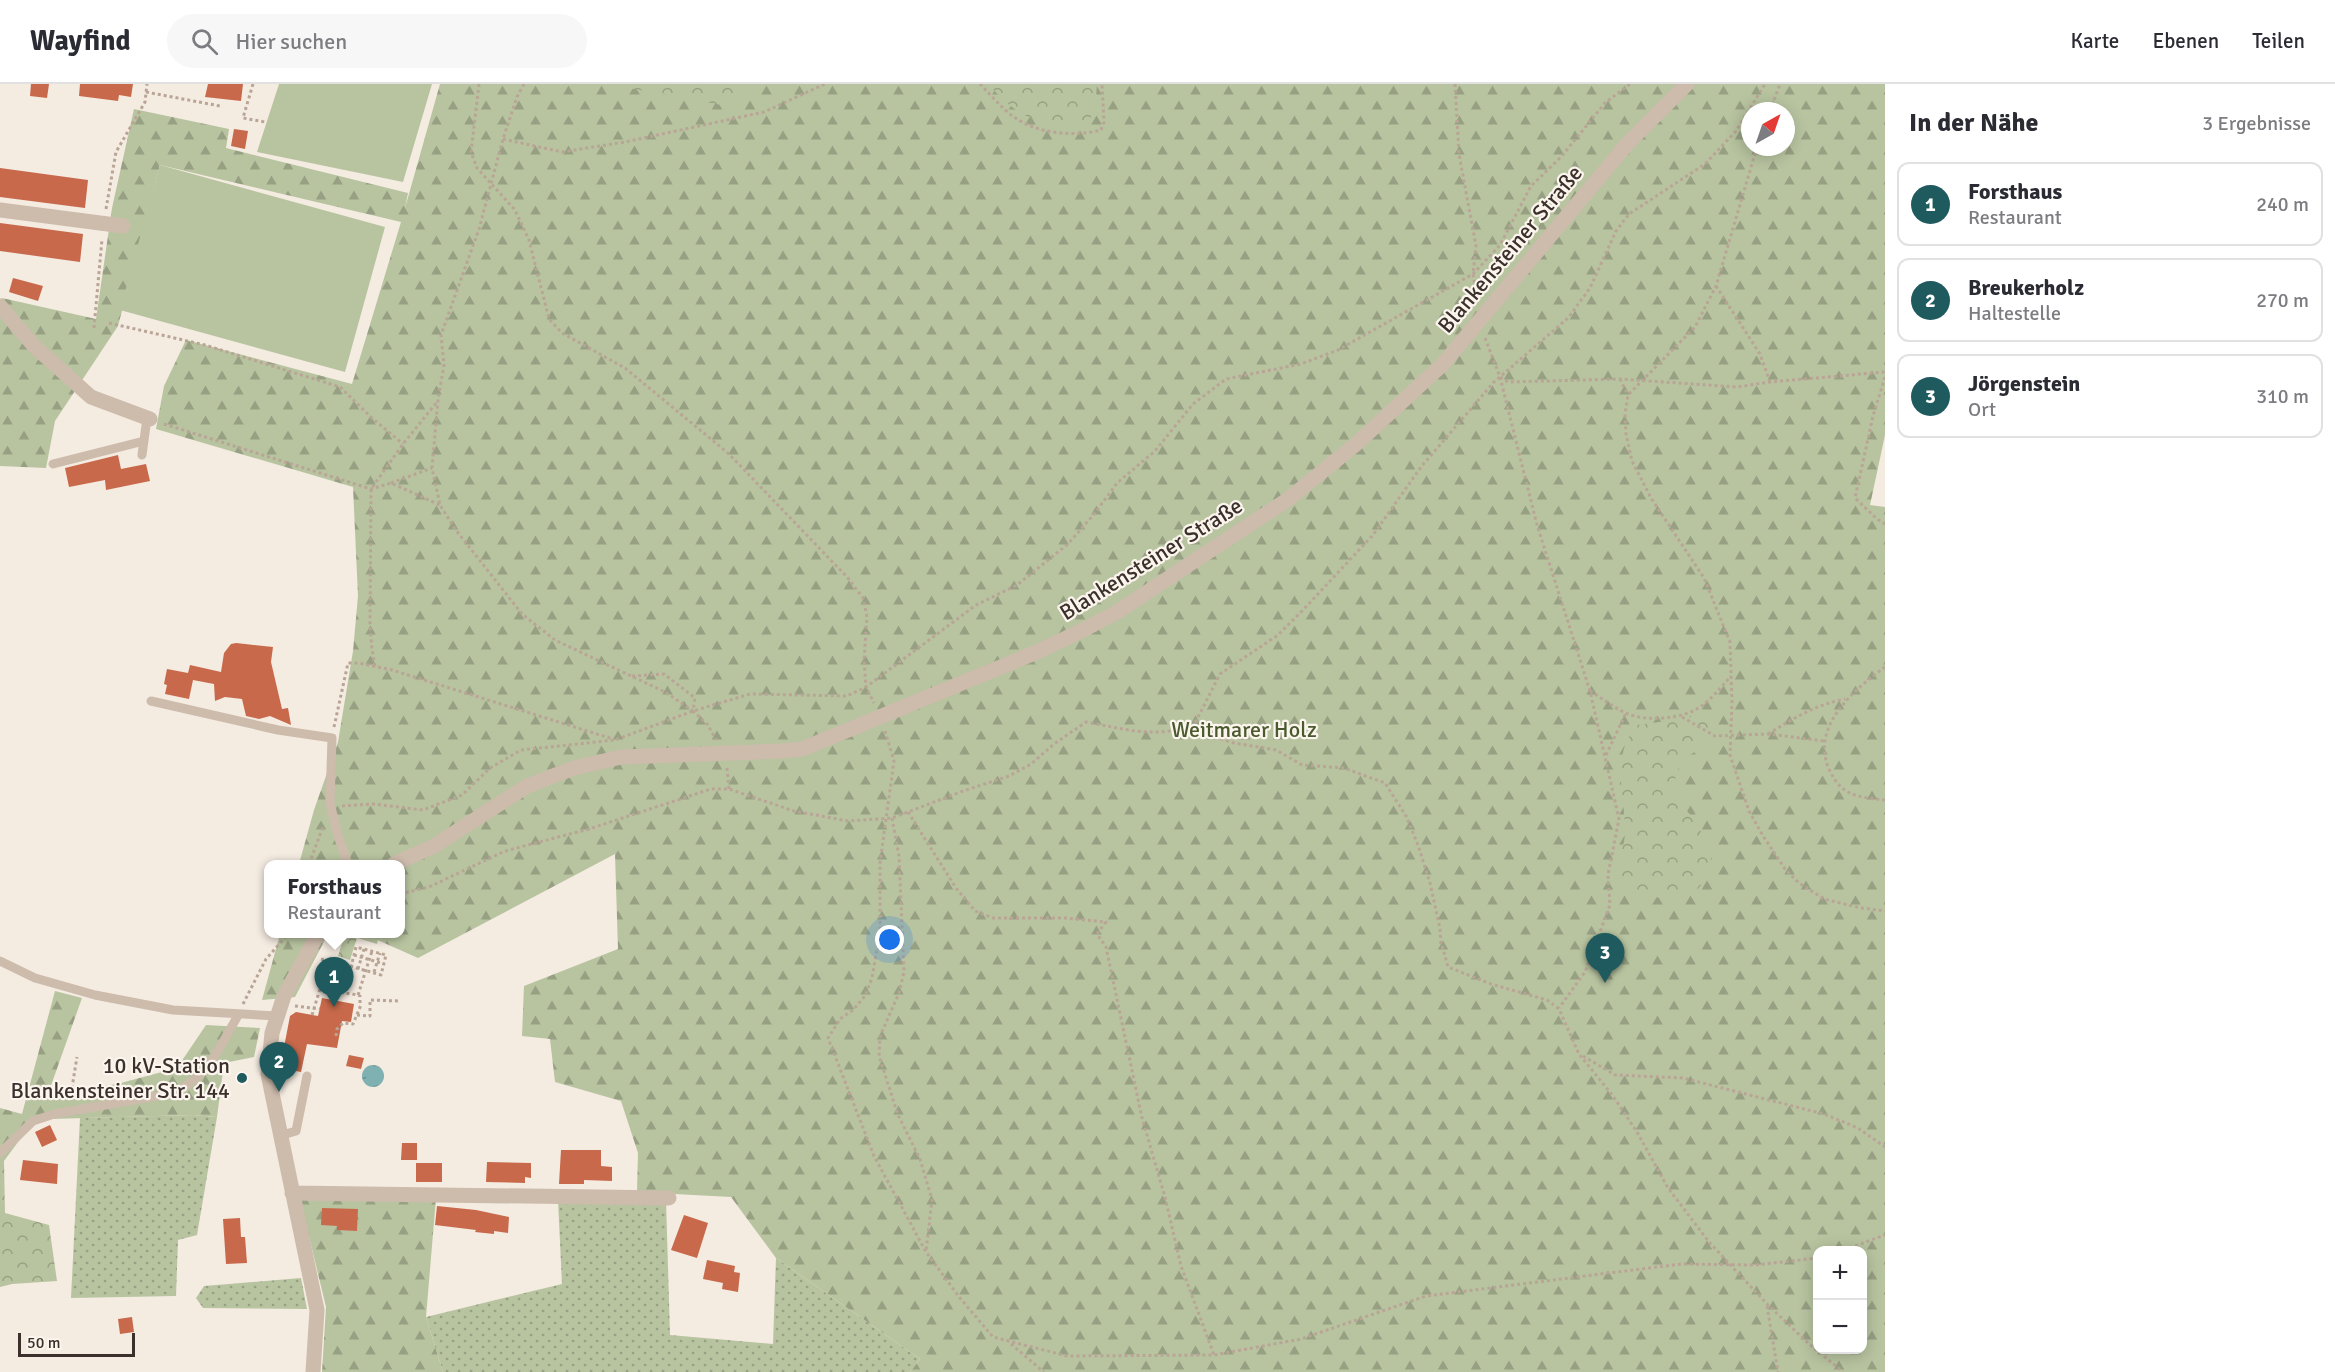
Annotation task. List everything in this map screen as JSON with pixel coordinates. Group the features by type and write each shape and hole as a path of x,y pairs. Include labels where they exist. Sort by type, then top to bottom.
{"street":[{"name":"Blankensteiner Straße","path":"403,860 434,846 527,786 574,768 621,756 723,754 802,749 1027,657 1117,612 1287,500 1354,445 1431,375 1480,321 1629,143 1687,84"},
{"path":"0,210 123,226"},
{"path":"0,306 34,346 91,398 149,419"},
{"path":"313,1372 317,1310 279,1136 268,1074 272,1033 277,1016 292,977 315,938"},
{"path":"292,1193 669,1198"}],"lane":[{"path":"142,455 149,419"},
{"path":"53,464 144,441"},
{"path":"151,701 278,730 332,738 330,803 347,860"},
{"path":"0,962 35,978 95,995 173,1010 277,1016"},
{"path":"0,1153 33,1121 68,1110 158,1096 184,1089 193,1083 210,1064 239,1014"},
{"path":"279,1136 296,1131 307,1076"}],"path":[{"path":"145,102 147,84"},
{"path":"253,84 243,117 265,122"},
{"path":"479,84 471,152 477,168 515,210 525,230 538,268 549,319 562,333 626,368 729,454 806,532 863,598 867,616 864,660 866,687 880,718 894,761 880,863 880,931 872,978 865,996 853,1010 840,1019 828,1038 874,1156 926,1252 993,1337 1009,1343 1067,1356 1214,1355 1301,1338 1426,1296 1681,1264 1755,1265 1813,1259"},
{"path":"524,84 517,97 503,139 479,229 441,335 444,365 438,400 432,468 440,505 455,529 522,614 555,640 665,692 693,711 708,725 723,754 729,789"},
{"path":"503,139 562,152 625,142 764,112 825,84"},
{"path":"980,84 1015,118 1043,130 1070,135 1101,130 1104,122 1102,84"},
{"path":"1455,84 1459,154 1476,246 1473,274 1480,321 1500,377 1537,525 1590,691 1619,819 1608,875 1610,905 1585,972 1559,1009"},
{"path":"310,860 330,803 343,806 373,804 423,810 462,795 490,768 521,750 615,740 693,711 750,694 847,696 866,687 976,605 1017,585 1068,544 1117,483 1155,451 1193,404 1226,379 1301,364 1338,350 1473,274 1500,245 1531,186 1567,150 1605,103 1630,84"},
{"path":"1773,102 1780,84"},
{"path":"146,92 220,106"},
{"path":"1628,395 1695,327 1716,286 1753,156"},
{"path":"1716,286 1760,354 1770,382"},
{"path":"109,323 205,345 340,387 403,444"},
{"path":"1500,377 1508,382 1620,379 1737,387 1885,372"},
{"path":"1885,377 1873,417 1855,498 1876,519 1885,524"},
{"path":"1620,379 1628,395 1625,414 1626,434 1632,460 1651,498 1704,578 1730,642 1730,756 1749,811 1785,869 1799,883 1824,899 1885,911"},
{"path":"375,666 370,625 371,489 438,400"},
{"path":"149,419 371,489 432,468"},
{"path":"390,483 440,505"},
{"path":"332,738 348,663 359,663 615,740"},
{"path":"1885,667 1863,683 1847,699 1838,710 1824,741 1825,760 1835,782 1847,793 1864,798 1885,800"},
{"path":"630,676 664,674 695,698 693,711"},
{"path":"1590,691 1626,713 1650,719 1681,716 1696,711 1709,702 1731,675"},
{"path":"1768,734 1804,711 1824,703 1847,699"},
{"path":"1605,756 1626,713"},
{"path":"1681,716 1715,736 1768,734 1824,741"},
{"path":"1194,725 1209,735 1234,743 1276,750 1302,765 1344,768 1385,783 1406,816 1418,845 1430,883 1440,929 1441,945 1443,945 1448,967 1491,984 1547,1000 1559,1009 1579,1054 1613,1096 1637,1132 1668,1188 1729,1264 1767,1305 1843,1372"},
{"path":"615,740 621,756"},
{"path":"908,812 956,888 975,911 993,918 1066,918 1106,922 1097,934 1106,947 1142,1118 1165,1197 1180,1266 1214,1355"},
{"path":"892,818 899,856 904,972 899,993 880,1036 879,1056 898,1115 920,1159 932,1200 926,1252"},
{"path":"239,1014 266,959 284,938"},
{"path":"318,958 358,969 366,971 374,972 381,975 386,955 356,947 351,967"},
{"path":"358,969 364,949"},
{"path":"357,995 372,951"},
{"path":"374,972 380,953"},
{"path":"354,955 384,964"},
{"path":"312,1015 320,989 360,996 360,1005 353,1024 343,1023 337,1029 336,1036"},
{"path":"357,1014 370,1016 370,1000 399,1001"},
{"path":"314,1008 320,1009"},
{"path":"331,1028 337,1029"},
{"path":"1579,1054 1615,1075 1683,1078 1824,1114 1858,1128 1885,1147"},
{"path":"68,1110 77,1057"},
{"path":"1857,1246 1885,1235"},
{"path":"1767,1305 1778,1372"},
{"path":"1009,1343 1044,1372"}],"green space":[{"path":"279,84 432,84 403,182 257,152"},
{"name":"Weitmarer Holz","path":"440,84 1885,84 1885,435 1870,505 1885,507 1885,1372 910,1372 920,1359 776,1258 731,1197 637,1192 638,1153 621,1101 555,1082 550,1039 522,1036 524,986 618,949 615,854 418,958 373,938 405,938 405,860 300,860 314,810 338,742 353,651 358,596 353,487 156,429 164,386 186,340 352,384 401,222 160,165 118,326 55,421 46,468 0,466 0,302 2,298 96,319 112,208 134,109 229,129 226,148 408,193 405,208"},
{"path":"607,84 760,84 721,105"},
{"path":"988,84 1097,84 1091,117 1083,125 1073,128 1051,125 1028,117 1006,102"},
{"path":"160,165 385,227 345,372 120,310"},
{"path":"1703,712 1712,719 1716,732 1709,744 1680,763 1674,783 1681,803 1698,825 1711,855 1710,874 1697,890 1660,898 1628,891 1613,880 1625,834 1621,764 1628,738 1637,725 1688,718"},
{"path":"279,938 326,938 295,997 262,1000"},
{"path":"344,938 357,938 350,960 338,956"},
{"path":"357,938 378,938 377,944"},
{"path":"55,991 82,998 48,1094 117,1084 177,1068 206,1025 260,1028 254,1057 224,1063 217,1117 193,1115 50,1119 34,1124 18,1142 0,1146 0,1108 22,1114"},
{"path":"193,1115 217,1117 197,1235 178,1240 176,1296 71,1298 80,1118"},
{"path":"18,1142 4,1161 5,1213 49,1225 57,1281 0,1287 0,1146"},
{"path":"436,1198 426,1317 443,1372 322,1372 326,1307 300,1199"},
{"path":"558,1200 666,1200 670,1335 773,1344 776,1258 920,1359 910,1372 443,1372 426,1317 562,1284"},
{"path":"301,1278 307,1309 203,1308 196,1298 204,1286"}],"water":[{"path":"369,1065 377,1065 384,1072 384,1080 377,1087 369,1087 362,1080 362,1072"}],"building":[{"path":"31,84 49,84 47,98 30,96"},
{"path":"80,84 133,84 131,97 119,95 118,101 79,96"},
{"path":"208,84 243,84 241,101 205,97"},
{"path":"234,129 248,131 245,149 231,146"},
{"path":"0,168 88,180 85,208 0,197"},
{"path":"0,223 83,234 80,262 0,251"},
{"path":"13,278 43,286 38,301 9,292"},
{"path":"118,455 121,469 146,464 150,481 106,490 105,480 69,487 65,468"},
{"path":"231,644 273,647 271,662 282,709 288,708 291,725 270,716 259,719 246,716 242,699 225,697 215,701 214,684 193,680 189,699 165,694 167,669 188,673 190,665 221,672 224,653"},
{"path":"322,998 354,1004 351,1022 342,1021 337,1048 307,1044 301,1072 280,1068 290,1016 296,1012 318,1016"},
{"path":"349,1055 364,1058 361,1069 346,1066"},
{"path":"50,1125 57,1140 42,1147 35,1132"},
{"path":"402,1143 417,1143 417,1160 401,1160"},
{"path":"561,1150 601,1150 601,1166 612,1167 612,1181 584,1180 584,1184 559,1184"},
{"path":"23,1160 58,1164 57,1184 20,1180"},
{"path":"487,1162 531,1163 531,1178 525,1177 525,1183 486,1182"},
{"path":"416,1163 442,1163 442,1182 416,1182"},
{"path":"437,1206 476,1210 509,1217 508,1233 475,1232 476,1230 435,1225"},
{"path":"322,1208 358,1209 357,1231 337,1230 337,1226 321,1225"},
{"path":"684,1215 708,1223 697,1258 671,1250"},
{"path":"240,1218 241,1237 245,1237 247,1263 226,1264 223,1219"},
{"path":"707,1260 735,1266 734,1272 740,1273 738,1292 722,1289 723,1283 703,1279"},
{"path":"132,1317 134,1332 120,1334 118,1319"}],"place":[{"name":"Jörgenstein","path":"1605,983"},
{"name":"Forsthaus","path":"334,1007"},
{"name":"10 kV-Station Blankensteiner Str. 144","path":"242,1078"},
{"name":"Breukerholz","path":"279,1092"}]}
